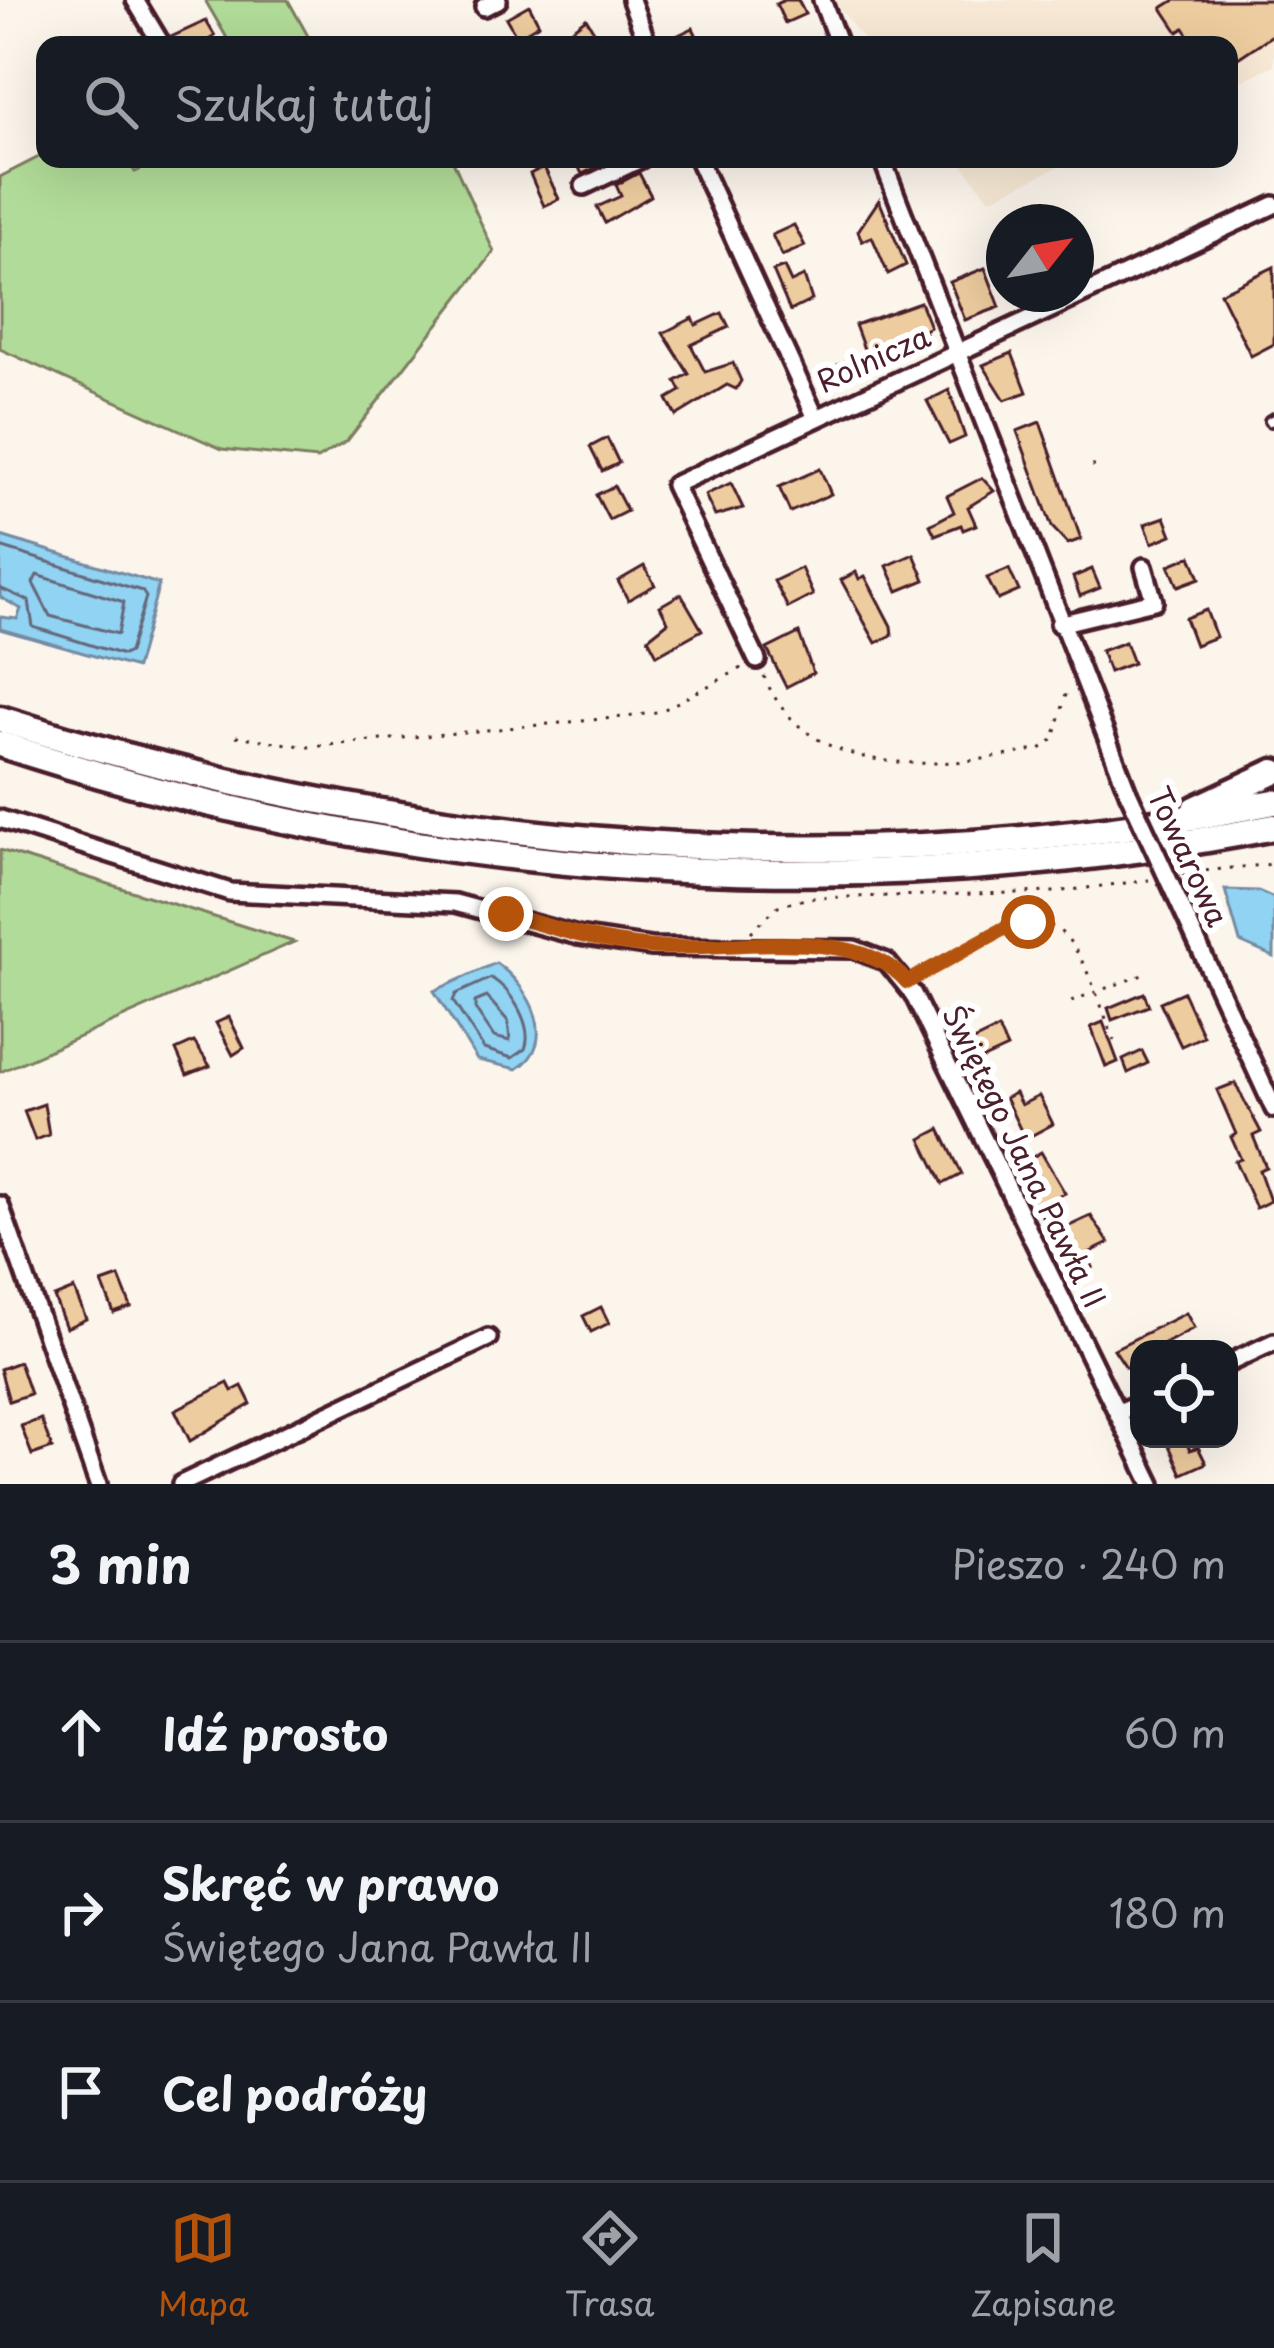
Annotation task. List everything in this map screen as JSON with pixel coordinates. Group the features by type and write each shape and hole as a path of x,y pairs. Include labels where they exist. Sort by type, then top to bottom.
{"main road":[{"path":"0,719 210,778 341,807 608,842 768,849 900,847 1067,834 1274,802"},
{"path":"0,744 205,802 337,831 609,867 768,873 939,870 1137,852 1274,827"},
{"path":"1190,815 1201,802 1274,772"}],"street":[{"path":"135,0 157,36"},
{"path":"631,0 645,36"},
{"path":"822,0 836,36"},
{"path":"584,186 621,168"},
{"path":"702,168 815,416"},
{"name":"Towarowa","path":"885,168 1082,683 1274,1109"},
{"name":"Rolnicza","path":"757,660 674,485 1274,205"},
{"path":"1059,624 1154,601 1144,567"},
{"name":"Świętego Jana Pawła II","path":"0,819 230,892 455,903 609,942 854,949 887,962 907,982 1152,1484"},
{"path":"0,1205 98,1484"},
{"path":"181,1484 488,1338"},
{"path":"1238,1359 1274,1342"},
{"path":"1119,1412 1130,1407"}],"path":[{"path":"1092,466 1101,466"},
{"path":"236,736 308,747 634,716 661,711 757,660 792,724 826,746 922,767 1040,749 1054,739 1063,692 1082,683"},
{"path":"1199,869 1274,864"},
{"path":"739,947 778,906 809,898 1055,892 1141,882"},
{"path":"907,982 1003,929 1028,922 1051,925 1070,938 1116,1046"},
{"path":"1071,1000 1145,974"}],"shaded area":[{"path":"833,0 1274,0 1274,65 1238,83 1238,36 861,36"},
{"path":"965,168 1056,168 990,199"}],"green space":[{"path":"205,0 288,0 308,36 226,36"},
{"path":"36,159 36,168 133,168 135,172 144,168 456,168 494,252 347,441 317,459 222,449 0,349 0,177"},
{"path":"0,850 294,942 0,1072"}],"water":[{"path":"1,536 159,584 136,668 0,629 0,617 17,619 21,609 0,597"},
{"path":"1225,890 1258,891 1274,898 1274,957 1240,942"},
{"path":"496,963 529,1000 538,1030 530,1058 517,1069 477,1060 434,991"}],"building":[{"path":"798,0 805,14 785,23 776,4"},
{"path":"1175,0 1274,0 1274,34 1238,58 1238,36 1189,36 1184,28 1178,32 1162,8"},
{"path":"529,5 539,24 516,36 506,18"},
{"path":"586,18 597,36 563,36"},
{"path":"206,21 215,36 173,36"},
{"path":"544,168 559,199 544,206 530,174"},
{"path":"639,173 651,196 605,223 597,207 621,196 616,185"},
{"path":"879,200 906,265 888,274 872,237 862,241 858,231"},
{"path":"794,225 805,246 782,256 772,235"},
{"path":"784,267 791,282 804,276 812,300 790,311 773,271"},
{"path":"1274,267 1274,344 1251,356 1220,293"},
{"path":"985,268 987,312 965,320 950,282"},
{"path":"920,302 930,327 924,330 926,336 916,341 911,334 865,352 855,325"},
{"path":"722,313 729,327 691,345 705,372 733,363 741,381 736,389 727,385 676,416 667,399 681,391 676,381 689,374 663,333 693,318 696,325"},
{"path":"870,350 878,365 845,381 838,365"},
{"path":"1012,353 1027,392 1005,400 983,365"},
{"path":"949,390 965,437 949,444 927,401"},
{"path":"1040,422 1081,539 1068,544 1052,527 1017,431"},
{"path":"607,438 619,463 602,471 590,447"},
{"path":"820,469 831,494 790,512 779,487"},
{"path":"982,478 994,491 968,507 976,525 935,535 930,525 954,512 947,496"},
{"path":"731,483 743,508 715,516 705,495"},
{"path":"614,486 627,511 609,520 596,495"},
{"path":"1165,517 1172,535 1152,543 1145,524"},
{"path":"914,554 925,580 898,591 887,566"},
{"path":"1191,556 1200,578 1178,586 1169,565"},
{"path":"644,566 655,585 628,600 618,581"},
{"path":"801,568 813,595 788,608 774,581"},
{"path":"1009,569 1019,591 998,600 987,578"},
{"path":"1092,569 1100,588 1080,596 1073,577"},
{"path":"856,572 859,579 865,576 891,626 892,635 876,643 841,580"},
{"path":"681,594 702,630 657,655 648,638 668,622 660,606"},
{"path":"1206,610 1216,637 1195,645 1185,618"},
{"path":"799,633 813,673 786,687 767,649"},
{"path":"1125,642 1133,663 1109,672 1101,651"},
{"path":"1183,992 1203,1036 1181,1046 1160,1002"},
{"path":"1144,993 1149,1006 1112,1020 1108,1008"},
{"path":"229,1017 244,1048 233,1055 216,1023"},
{"path":"1103,1022 1118,1062 1106,1067 1091,1027"},
{"path":"998,1029 1007,1048 968,1066 959,1048"},
{"path":"194,1042 210,1066 187,1075 176,1050"},
{"path":"1142,1051 1148,1063 1128,1073 1123,1060"},
{"path":"1235,1083 1261,1132 1253,1136 1266,1167 1259,1170 1270,1201 1256,1208 1235,1161 1241,1159 1231,1137 1236,1134 1217,1090"},
{"path":"1015,1093 1021,1105 1039,1096 1053,1124 1025,1139 1005,1098"},
{"path":"44,1104 49,1135 35,1140 24,1111"},
{"path":"940,1129 962,1174 943,1184 921,1139"},
{"path":"1041,1152 1065,1193 1053,1199 1067,1227 1091,1216 1109,1243 1087,1254 1093,1267 1070,1278 1028,1185 1040,1179 1029,1159"},
{"path":"119,1277 131,1307 114,1313 102,1283"},
{"path":"74,1289 86,1319 66,1328 54,1297"},
{"path":"601,1307 609,1323 591,1332 583,1316"},
{"path":"1186,1313 1194,1328 1172,1340 1132,1340"},
{"path":"1130,1341 1130,1365 1126,1367 1114,1349"},
{"path":"19,1362 30,1394 9,1401 0,1369"},
{"path":"228,1383 232,1391 242,1386 251,1404 190,1441 175,1410"},
{"path":"41,1419 52,1448 32,1455 21,1426"},
{"path":"1170,1448 1198,1448 1206,1463 1182,1474"}],"route":[{"path":"506,914 578,936 651,947 854,949 887,962 907,982 1003,929 1028,922"}]}
